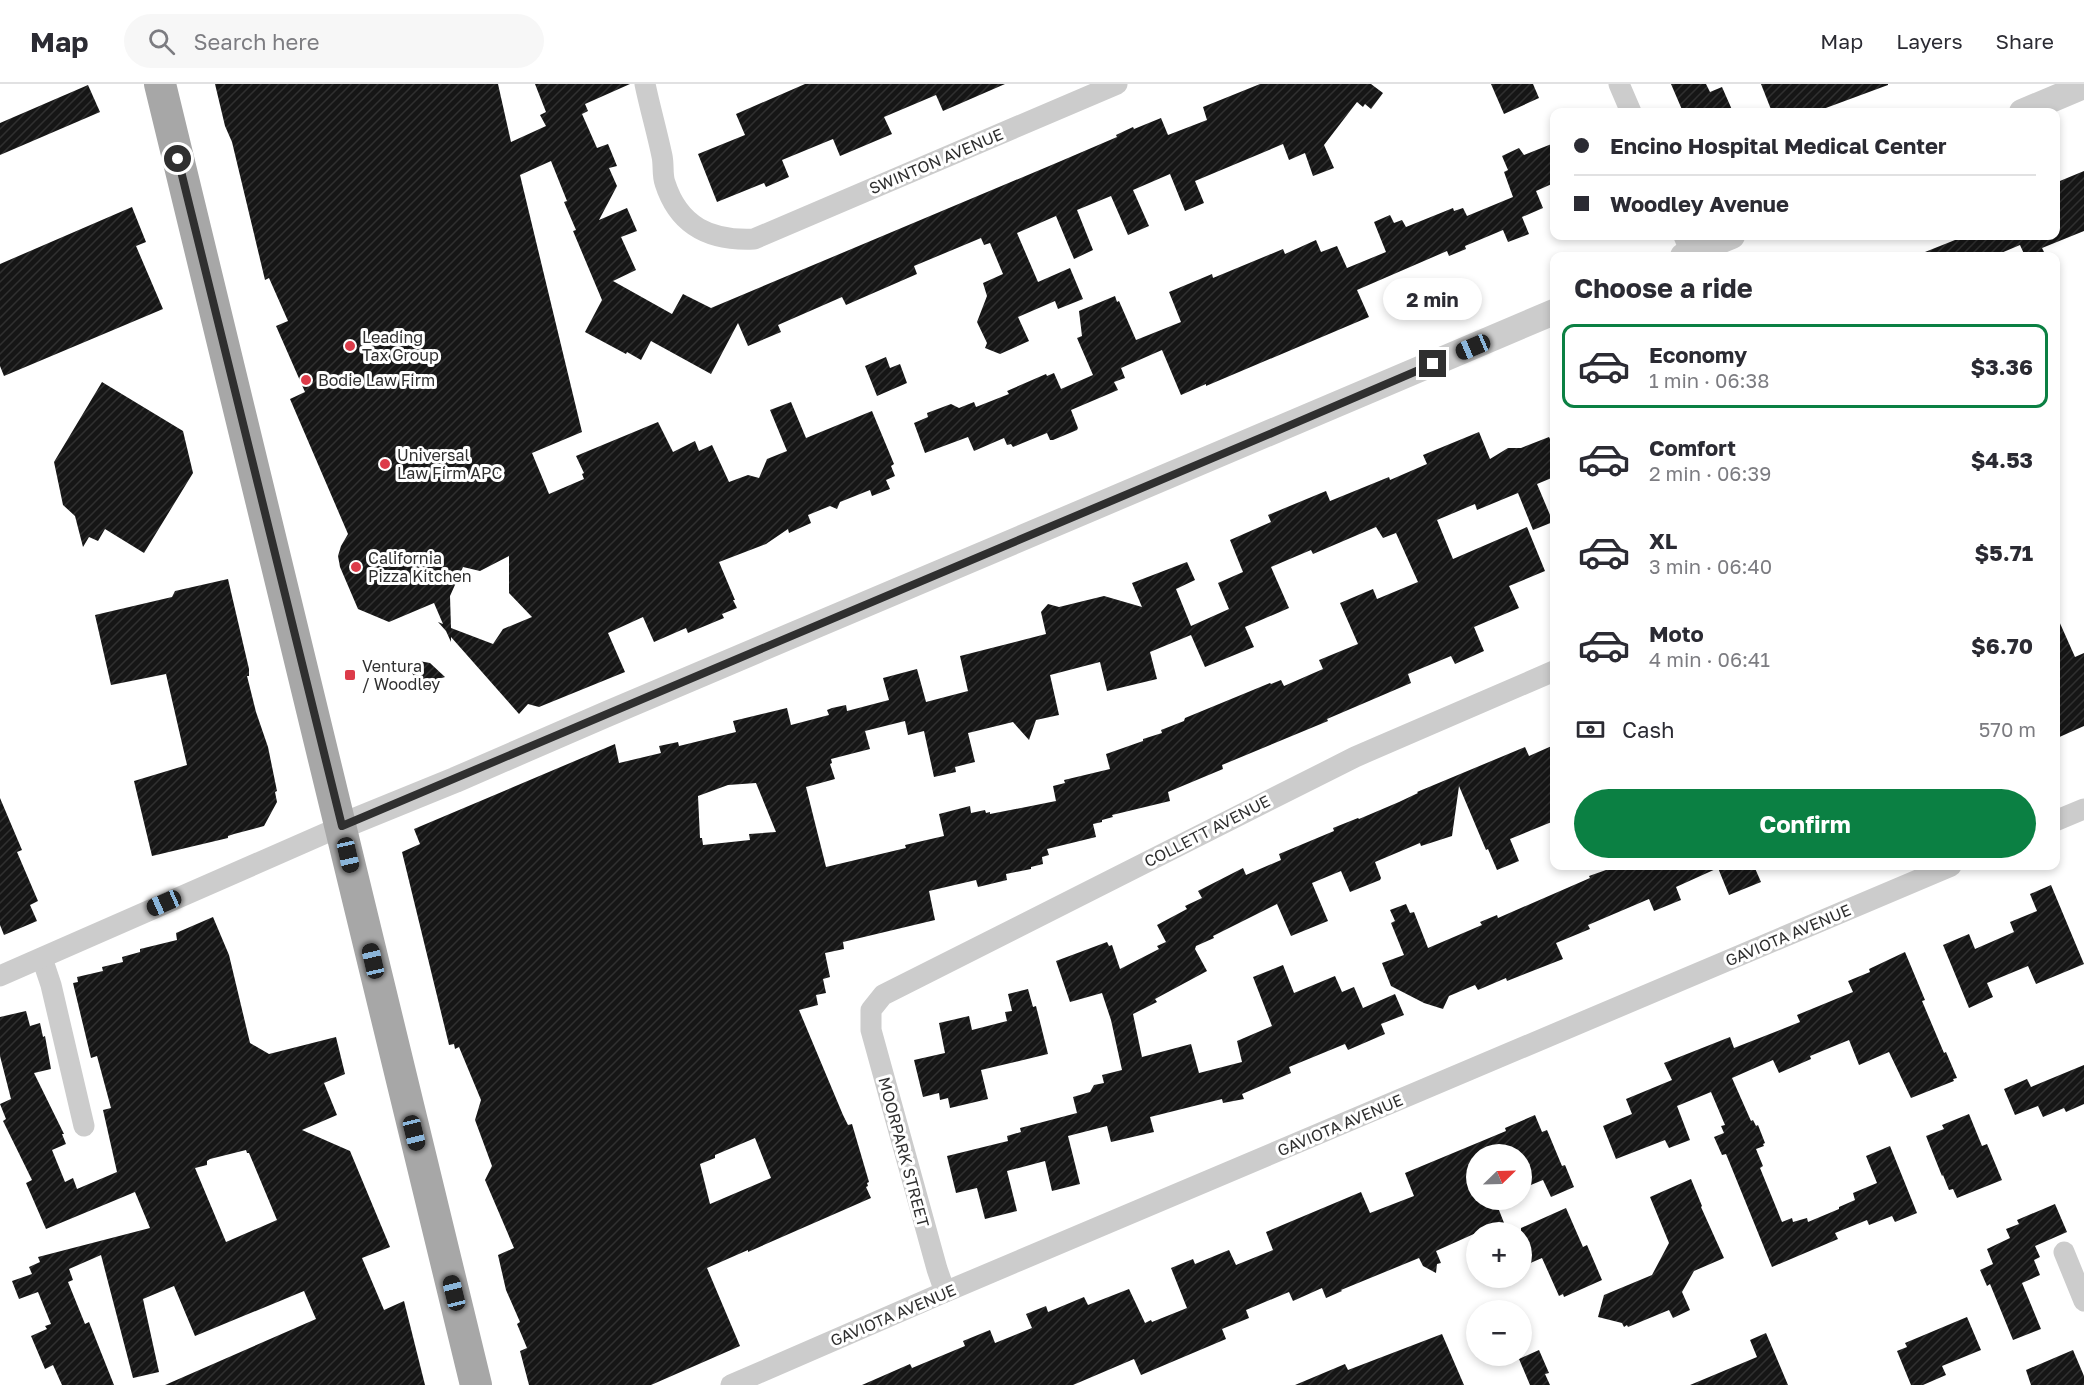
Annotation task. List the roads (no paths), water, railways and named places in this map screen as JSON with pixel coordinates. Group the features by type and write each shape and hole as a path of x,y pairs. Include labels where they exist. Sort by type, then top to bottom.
{"main road":[{"path":"160,84 476,1385"}],"street":[{"name":"SWINTON AVENUE","path":"645,84 662,158 664,182 675,208 701,231 737,240 754,239 1117,84"},
{"path":"1619,84 1629,108"},
{"path":"2032,108 2084,86"},
{"path":"1686,248 1717,240"},
{"path":"0,976 342,826 1550,314"},
{"name":"COLLETT AVENUE","path":"871,1010 883,995 1355,757 1550,673"},
{"path":"2060,819 2084,809"},
{"name":"GAVIOTA AVENUE","path":"731,1385 945,1292 1942,870"},
{"path":"42,958 51,986 84,1126"},
{"name":"MOORPARK STREET","path":"871,1010 871,1030 945,1292"},
{"path":"2064,1252 2084,1301"}],"place":[{"name":"Leading Tax Group","path":"350,346"},
{"name":"Bodie Law Firm","path":"306,380"},
{"name":"Universal Law Firm APC","path":"385,464"},
{"name":"California Pizza Kitchen","path":"356,567"},
{"name":"Ventura / Woodley","path":"350,675"}]}
